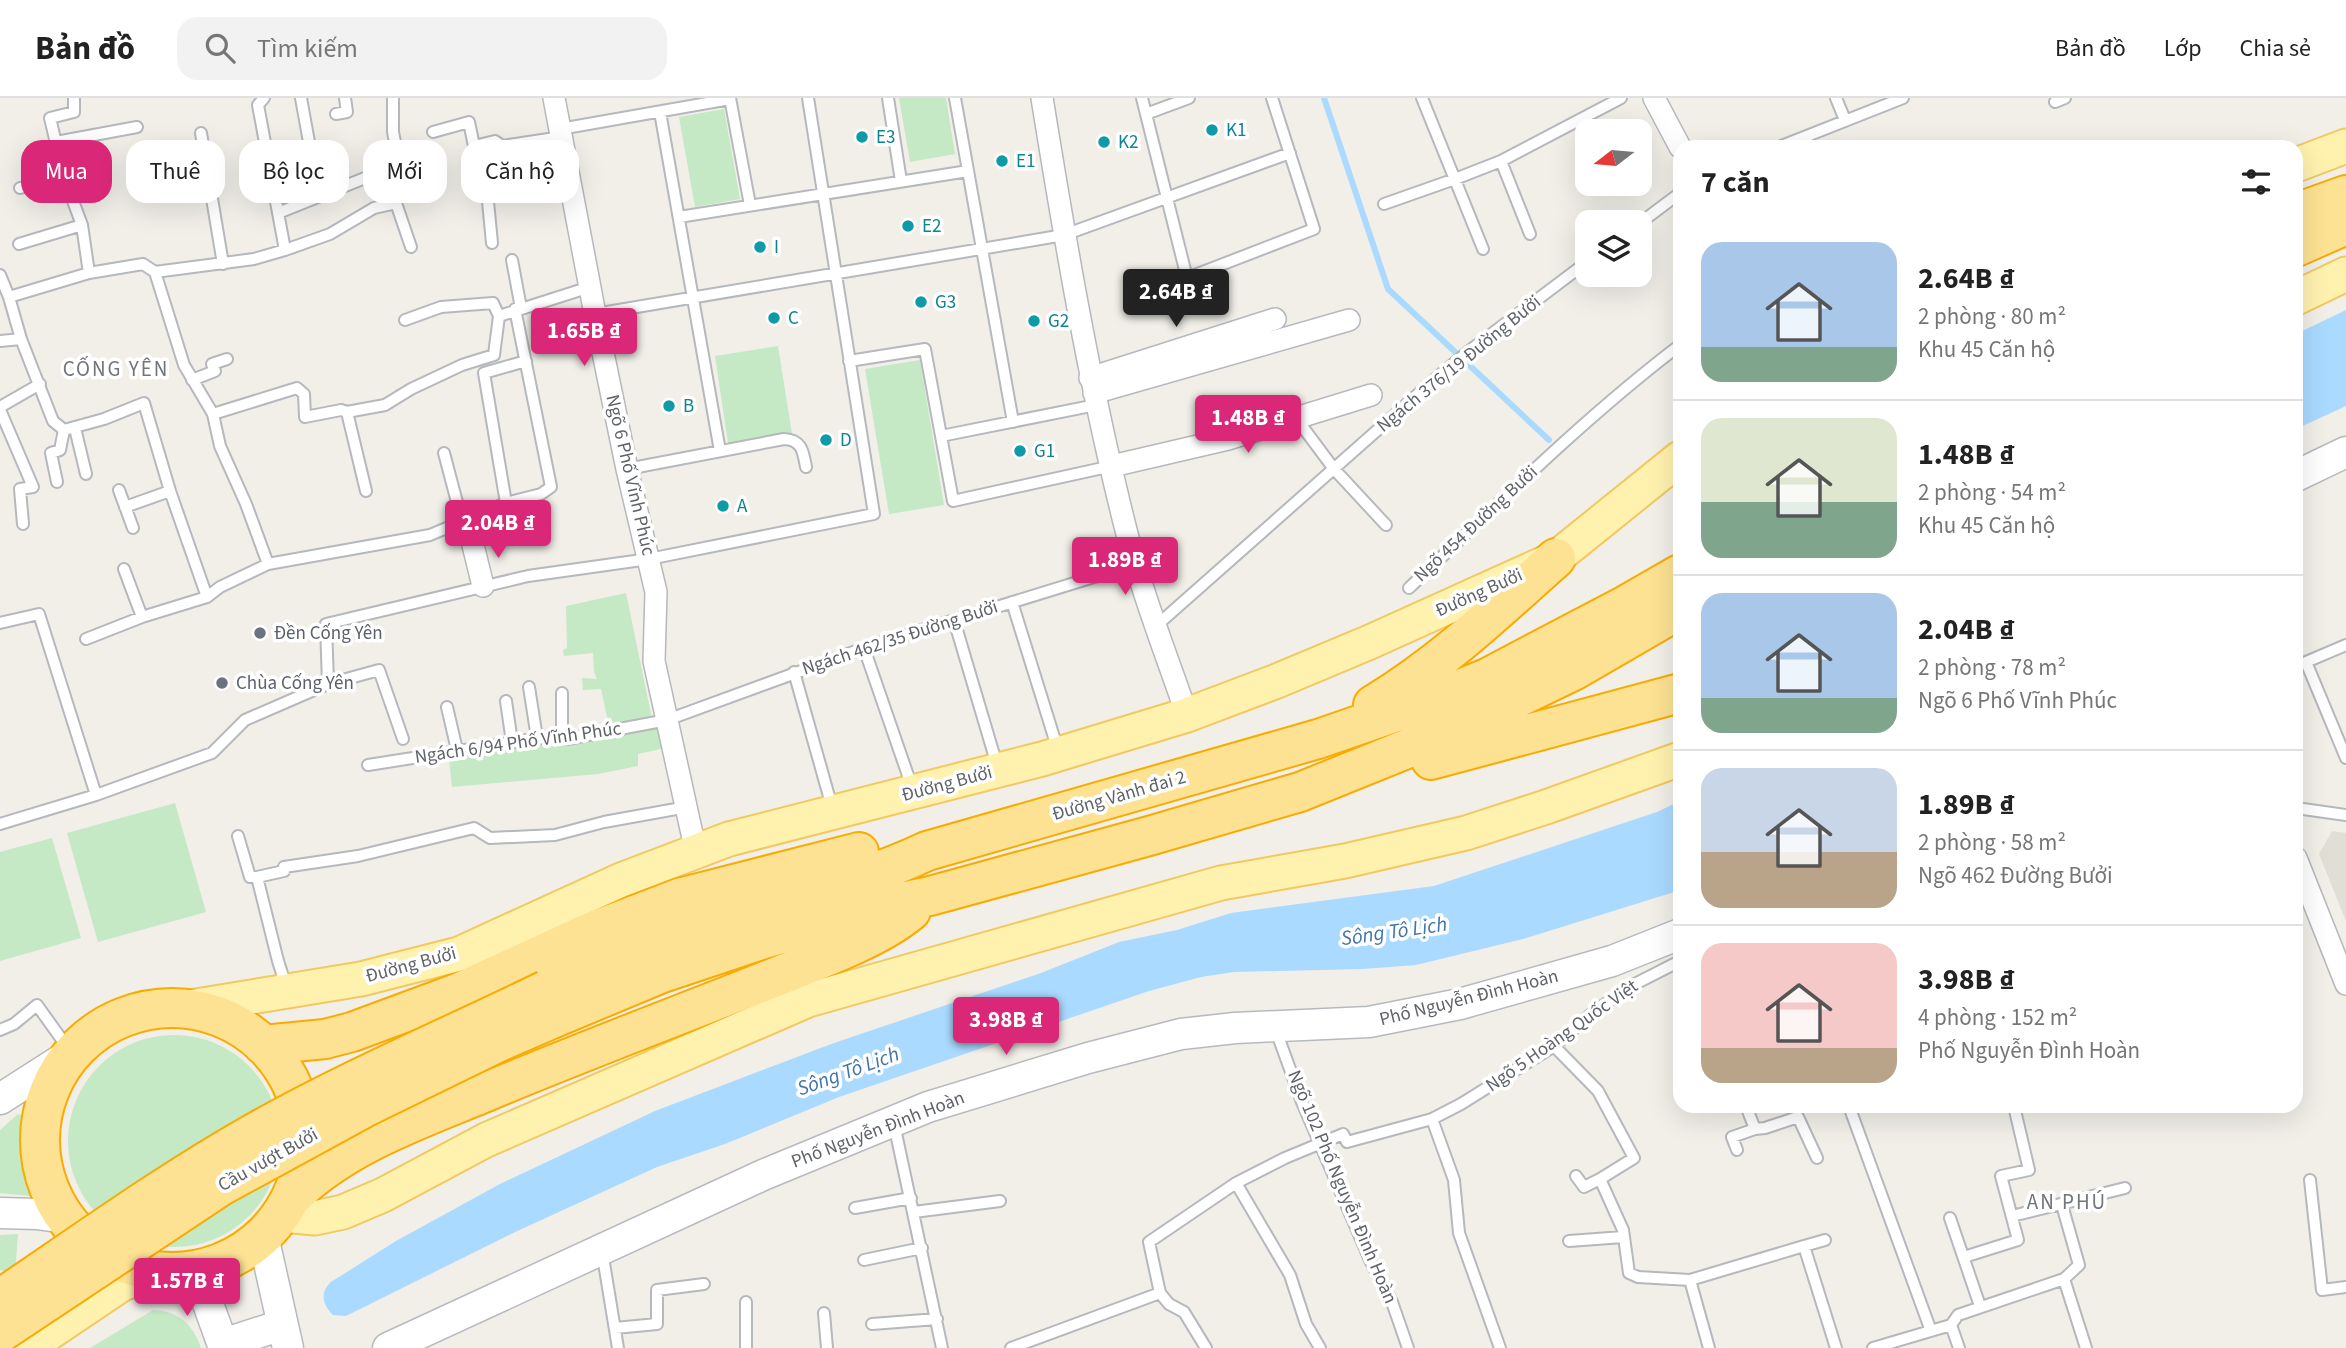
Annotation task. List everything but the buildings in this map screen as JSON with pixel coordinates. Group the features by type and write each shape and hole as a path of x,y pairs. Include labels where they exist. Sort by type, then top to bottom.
{"highway":[{"path":"2303,210 2346,195"},
{"path":"2303,244 2346,225"},
{"path":"1318,739 1427,669 1556,558"},
{"name":"Đường Vành đai 2","path":"550,1004 681,935 729,918 893,867 927,851 1318,739 1443,696 1488,678 1626,606 1673,578"},
{"path":"1300,792 1441,735 1573,671 1673,613"},
{"path":"550,1004 651,978 717,954 871,908 930,896 1300,792 1673,695"},
{"path":"263,1045 325,1039 352,1032 460,992 588,933 679,898 874,848 927,851"},
{"path":"278,1217 300,1172 304,1145 302,1117 294,1091 281,1066 263,1045 240,1027 213,1014 184,1008 153,1009 122,1017 95,1032 72,1053 53,1083 42,1116 41,1128 40,1152 48,1186 65,1218 90,1244 121,1263 174,1272 221,1264 249,1248 278,1217 305,1184 356,1150 415,1121 558,1061 836,953 902,919 930,896"},
{"name":"Cầu vượt Bưởi","path":"0,1297 158,1191 256,1132 333,1092 550,1004"},
{"name":"Cầu vượt Bưởi","path":"0,1333 221,1186 364,1108 499,1042 550,1004"}],"main road":[{"path":"2303,161 2346,146"},
{"path":"2303,295 2346,274"},
{"path":"2303,473 2346,452"},
{"name":"Đường Bưởi","path":"184,1008 360,979 460,954 621,880 729,839 999,771 1187,715 1370,642 1556,558 1673,466"},
{"path":"27,1348 122,1284 174,1272 207,1301 223,1346 285,1336 278,1217 315,1217 343,1212 383,1195 486,1140 808,1000 1221,883 1345,861 1466,833 1673,761"},
{"name":"Phố Nguyễn Đình Hoàn","path":"388,1348 763,1175 928,1107 1181,1034 1369,1022 1460,1004 1612,961 1673,937"},
{"path":"0,1099 72,1053"},
{"path":"0,1213 65,1218"},
{"path":"0,1297 17,1318 16,1338 12,1348"}],"street":[{"name":"Ngõ 6 Phố Vĩnh Phúc","path":"554,98 562,140"},
{"path":"1042,98 1093,392 1136,564 1187,715"},
{"path":"1654,98 1676,140"},
{"name":"Ngõ 6 Phố Vĩnh Phúc","path":"574,203 627,469 656,592 654,661 696,852"},
{"path":"1093,392 1275,319"},
{"path":"1093,392 1349,320"},
{"path":"1112,466 1228,439 1371,395"},
{"path":"473,545 483,586"},
{"path":"2303,876 2346,984"}],"lane":[{"path":"56,140 50,118 75,112 74,98"},
{"path":"264,98 258,105 285,250"},
{"path":"301,98 309,140"},
{"path":"336,114 347,112 345,98"},
{"path":"393,98 394,140"},
{"path":"433,132 469,122 474,146 495,141 502,146 730,98 750,205"},
{"path":"328,684 326,624 528,576 649,559 874,514 808,98"},
{"path":"888,98 901,181"},
{"path":"955,98 1013,422"},
{"path":"1142,98 1187,278 1314,229 1272,98"},
{"path":"1146,114 1189,98"},
{"path":"1422,98 1483,248"},
{"path":"1384,204 1501,160 1621,98"},
{"path":"1836,98 1845,120"},
{"path":"1796,140 1903,98"},
{"path":"660,112 720,451"},
{"path":"67,140 137,127"},
{"path":"201,133 223,264"},
{"path":"595,314 1064,234 1290,153"},
{"path":"1501,160 1530,234"},
{"path":"678,217 968,171"},
{"path":"278,213 363,179"},
{"path":"1652,214 1673,198"},
{"path":"74,203 82,225 89,273"},
{"path":"9,297 89,273 143,264 156,272 254,259 330,234 374,208 396,203 411,247"},
{"path":"488,203 492,243"},
{"path":"19,244 82,225"},
{"path":"86,639 142,617 207,597 219,587 268,564 430,535 506,503 541,494 551,487 526,361 512,260"},
{"name":"Ngách 376/19 Đường Bưởi","path":"1156,626 1434,380 1575,271"},
{"path":"156,272 184,365 213,414 220,446 246,504 268,564"},
{"path":"0,275 53,421 69,429 86,474"},
{"path":"499,316 590,287"},
{"path":"213,414 297,388 304,394 305,417 385,405 411,388 462,365 494,355 499,316 493,303 441,307 405,320"},
{"path":"0,341 21,339"},
{"path":"849,361 925,349 953,501 1112,466"},
{"name":"Ngõ 454 Đường Bưởi","path":"1409,588 1544,460 1673,350"},
{"path":"192,380 215,371 212,365 227,359"},
{"path":"506,503 484,373 526,361"},
{"path":"23,524 20,489 33,487 0,409 40,384"},
{"path":"941,436 1013,422 1093,392"},
{"path":"57,482 51,453 60,450 69,429 144,403 170,491 207,597"},
{"path":"347,412 366,491"},
{"path":"1296,418 1334,469 1386,525"},
{"path":"627,469 784,439 794,440 800,445 806,467"},
{"path":"444,453 462,521"},
{"path":"119,490 133,528"},
{"path":"125,507 170,491"},
{"name":"Ngách 462/35 Đường Bưởi","path":"667,720 864,648 1136,564"},
{"path":"124,569 142,617"},
{"path":"1012,602 1060,754"},
{"path":"0,623 39,614 96,795"},
{"path":"954,620 999,771"},
{"path":"2346,645 2306,662 2346,758"},
{"path":"864,648 914,793"},
{"path":"0,824 96,795 212,753 245,720 328,684 379,670 403,738"},
{"path":"794,672 834,813"},
{"path":"529,687 537,738"},
{"path":"562,693 562,738"},
{"path":"506,701 513,742"},
{"path":"447,706 457,750"},
{"name":"Ngách 6/94 Phố Vĩnh Phúc","path":"368,765 537,738 553,736 567,739 667,720"},
{"path":"238,836 250,877 257,877 284,871 284,867 358,856 474,828 491,838 555,835 604,822 687,807"},
{"path":"2303,809 2346,815"},
{"path":"257,877 288,991"},
{"name":"Ngõ 5 Hoàng Quốc Việt","path":"1160,1293 1149,1242 1236,1183 1285,1158 1343,1134 1347,1142 1432,1119 1554,1046 1590,1015 1629,987 1673,965"},
{"path":"0,1030 14,1024 37,1005 72,1053"},
{"name":"Ngõ 102 Phố Nguyễn Đình Hoàn","path":"1275,1026 1302,1102 1370,1260 1392,1303 1408,1348"},
{"path":"1554,1046 1598,1091 1634,1158 1584,1187 1576,1176"},
{"path":"1749,1113 1755,1129"},
{"path":"1852,1113 1931,1331"},
{"path":"1964,1257 2018,1240 2001,1176 2029,1170 2016,1113"},
{"path":"1737,1150 1732,1137 1798,1116 1817,1158"},
{"path":"1432,1119 1454,1180 1459,1233 1500,1348"},
{"path":"894,1121 942,1348"},
{"path":"1600,1179 1623,1237 1628,1269 1633,1276 1690,1280 1825,1240"},
{"path":"2310,1180 2322,1290 2346,1287"},
{"path":"1236,1183 1290,1275 1306,1324 1320,1348"},
{"path":"2012,1216 2125,1188"},
{"path":"855,1209 911,1198"},
{"path":"914,1212 1000,1201"},
{"path":"1873,1348 1951,1325 1958,1315 1980,1306 2064,1279 2079,1265 2062,1205"},
{"path":"1950,1218 1980,1306"},
{"path":"1569,1241 1623,1237"},
{"path":"1804,1246 1836,1348"},
{"path":"864,1260 922,1248"},
{"path":"602,1249 618,1348"},
{"path":"2064,1279 2085,1348"},
{"path":"1690,1280 1709,1348"},
{"path":"615,1328 657,1324 657,1290 704,1284"},
{"path":"1018,1347 1160,1293 1169,1304 1184,1312 1206,1348"},
{"path":"746,1302 746,1348"},
{"path":"824,1313 827,1348"},
{"path":"872,1324 937,1319"},
{"path":"1951,1325 1959,1348"}],"shaded area":[{"path":"2332,831 2346,833 2346,921 2319,854"}],"green space":[{"path":"899,98 946,98 955,154 910,162"},
{"path":"724,109 740,199 695,207 679,117"},
{"path":"778,346 792,434 728,443 715,356"},
{"path":"920,360 944,505 889,514 865,369"},
{"path":"626,593 652,719 609,726 601,689 583,690 582,678 597,679 593,653 564,656 563,650 567,648 566,606"},
{"path":"653,726 660,731 665,748 638,754 638,766 598,774 452,787 449,759 474,756 490,748"},
{"path":"175,803 206,912 98,942 67,833"},
{"path":"52,838 81,938 0,961 0,852"},
{"path":"174,1035 215,1043 249,1066 272,1100 280,1141 272,1182 249,1216 215,1239 174,1247 133,1239 99,1216 76,1182 68,1141 76,1100 99,1066 133,1043"},
{"path":"18,1114 24,1116 22,1156 30,1196 0,1193 0,1130"},
{"path":"18,1234 15,1275 0,1270 0,1235"},
{"path":"153,1310 170,1313 183,1320 194,1332 201,1348 90,1348"}],"water":[{"path":"2346,310 2346,406 2303,426 2303,331"},
{"name":"Sông Tô Lịch","path":"1673,804 1673,892 1523,939 1416,965 1234,972 1201,977 1149,991 839,1097 725,1144 657,1167 513,1233 346,1316 333,1315 325,1303 325,1290 331,1282 396,1241 500,1184 655,1111 834,1043 1041,973 1119,942 1177,930 1231,913 1434,886"}],"waterway":[{"path":"1324,98 1388,289 1549,440"}],"place":[{"name":"K1","path":"1212,130"},
{"name":"E3","path":"862,137"},
{"name":"K2","path":"1104,142"},
{"name":"E1","path":"1002,161"},
{"name":"E2","path":"908,226"},
{"name":"I","path":"760,247"},
{"name":"G3","path":"921,302"},
{"name":"C","path":"774,318"},
{"name":"G2","path":"1034,321"},
{"name":"B","path":"669,406"},
{"name":"D","path":"826,440"},
{"name":"G1","path":"1020,451"},
{"name":"A","path":"723,506"},
{"name":"Đền Cống Yên","path":"260,633"},
{"name":"Chùa Cống Yên","path":"222,683"}],"district":[{"name":"CỐNG YÊN","path":"116,369"},
{"name":"AN PHÚ","path":"2067,1202"}]}
